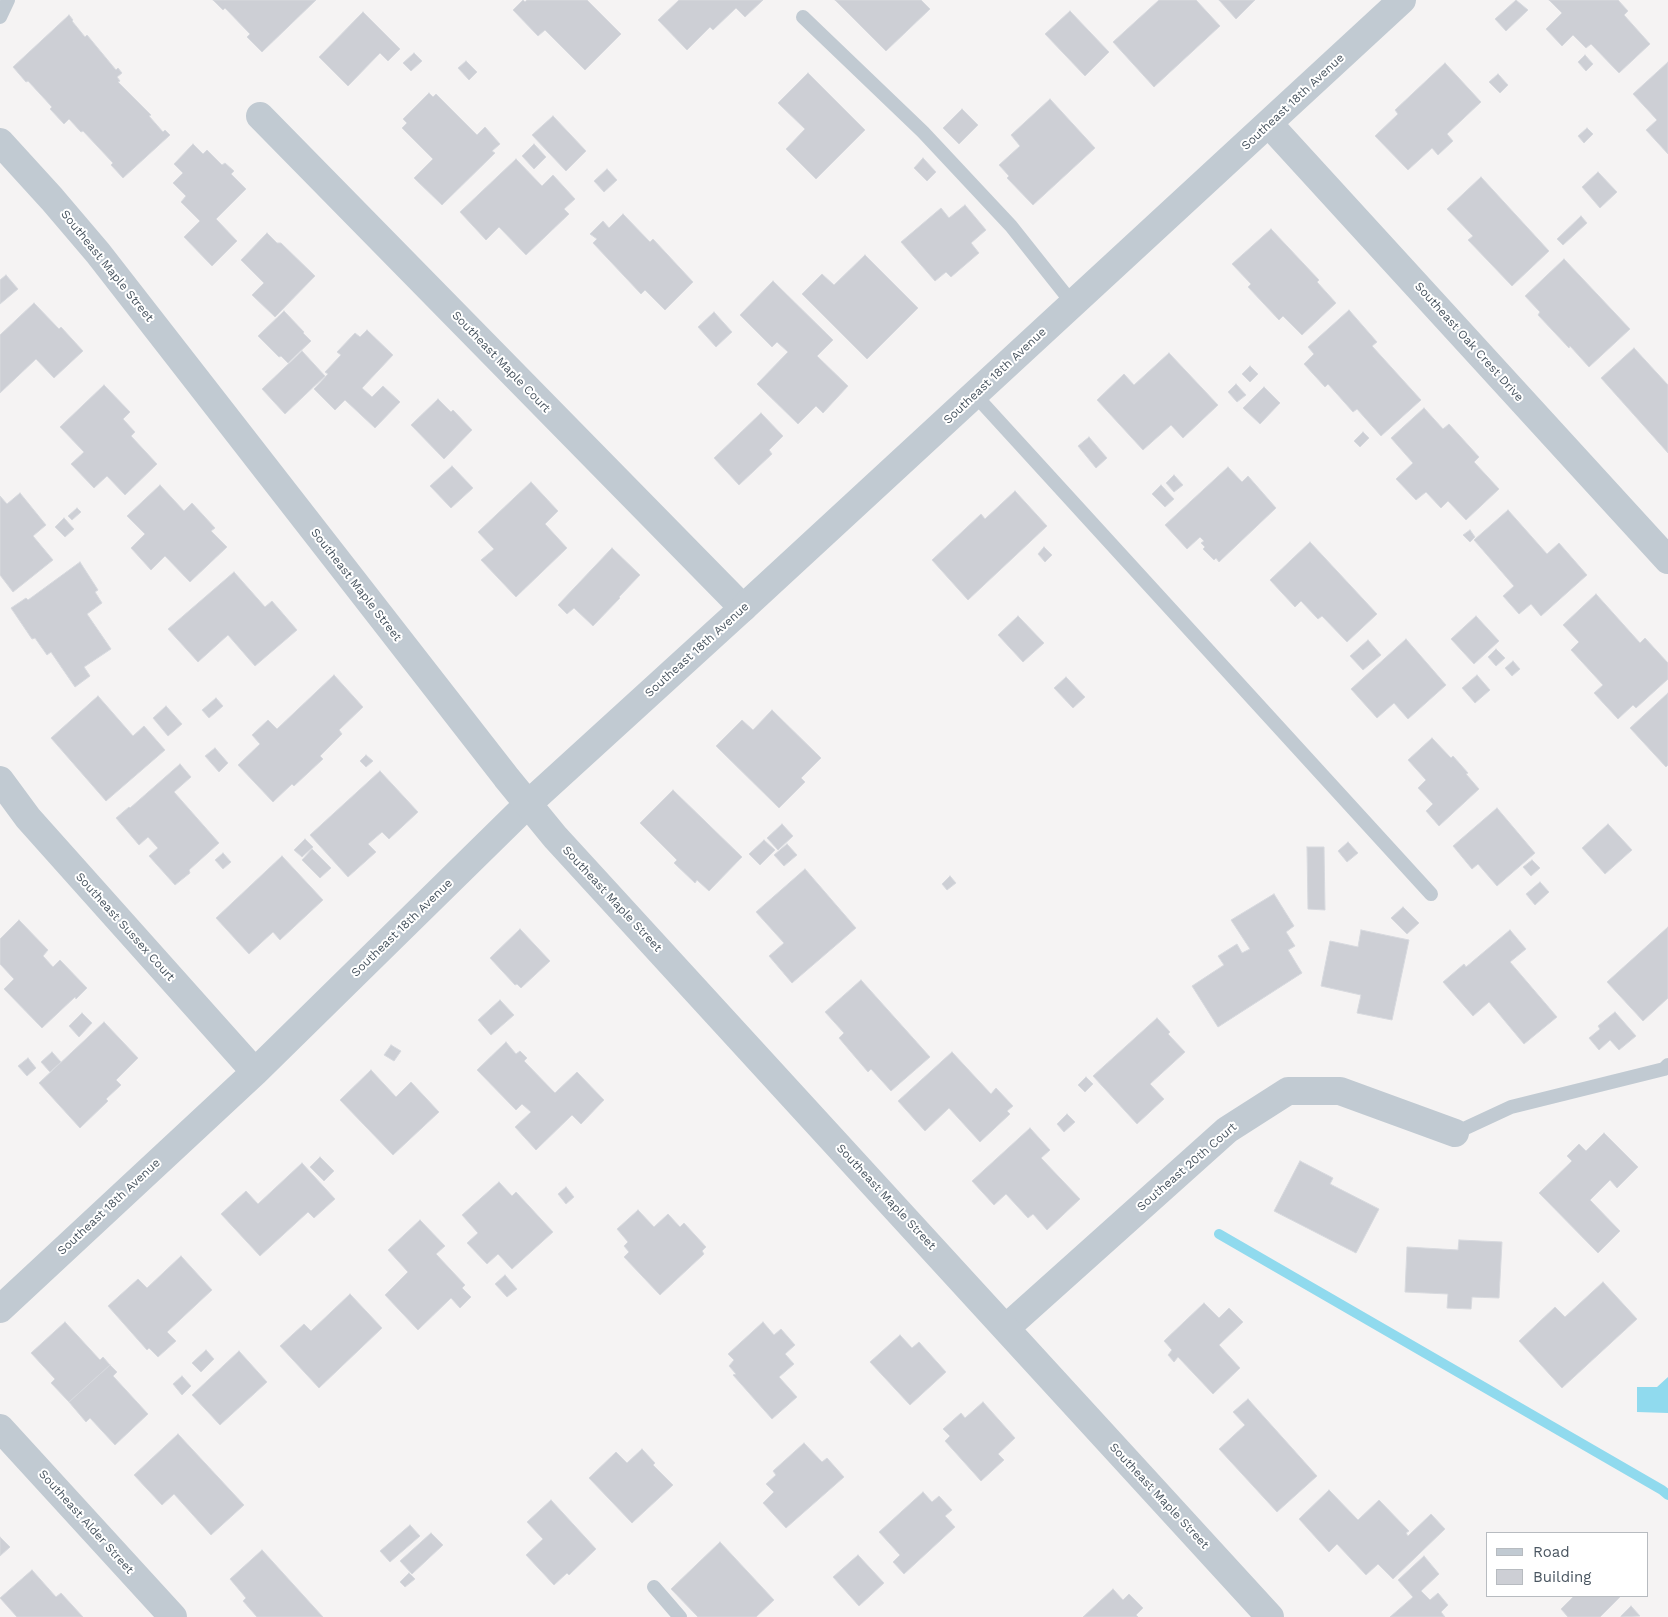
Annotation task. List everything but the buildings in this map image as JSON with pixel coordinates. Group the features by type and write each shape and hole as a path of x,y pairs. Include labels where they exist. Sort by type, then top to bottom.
{"street":[{"name":"Southeast 18th Avenue","path":"0,1309 255,1072 528,804 975,395 1402,0"},
{"name":"Southeast Maple Court","path":"260,116 743,608"},
{"name":"Southeast Oak Crest Drive","path":"1269,124 1668,560"},
{"name":"Southeast Maple Street","path":"0,142 52,198 98,253 528,804 576,860 1270,1617"},
{"name":"Southeast Sussex Court","path":"0,780 28,818 255,1072"},
{"name":"Southeast 20th Court","path":"1006,1328 1227,1130 1288,1091 1340,1091 1455,1133"},
{"name":"Southeast Alder Street","path":"0,1428 173,1617"}],"lane":[{"path":"0,17 8,0"},
{"path":"803,18 937,146 1011,226 1073,304"},
{"path":"975,395 1431,894"},
{"path":"1455,1133 1512,1107 1664,1069 1668,1065"},
{"path":"654,1587 680,1617"}],"water":[{"path":"1668,1377 1668,1413 1637,1412 1637,1387 1657,1387"}],"waterway":[{"path":"1219,1234 1668,1495"}]}
